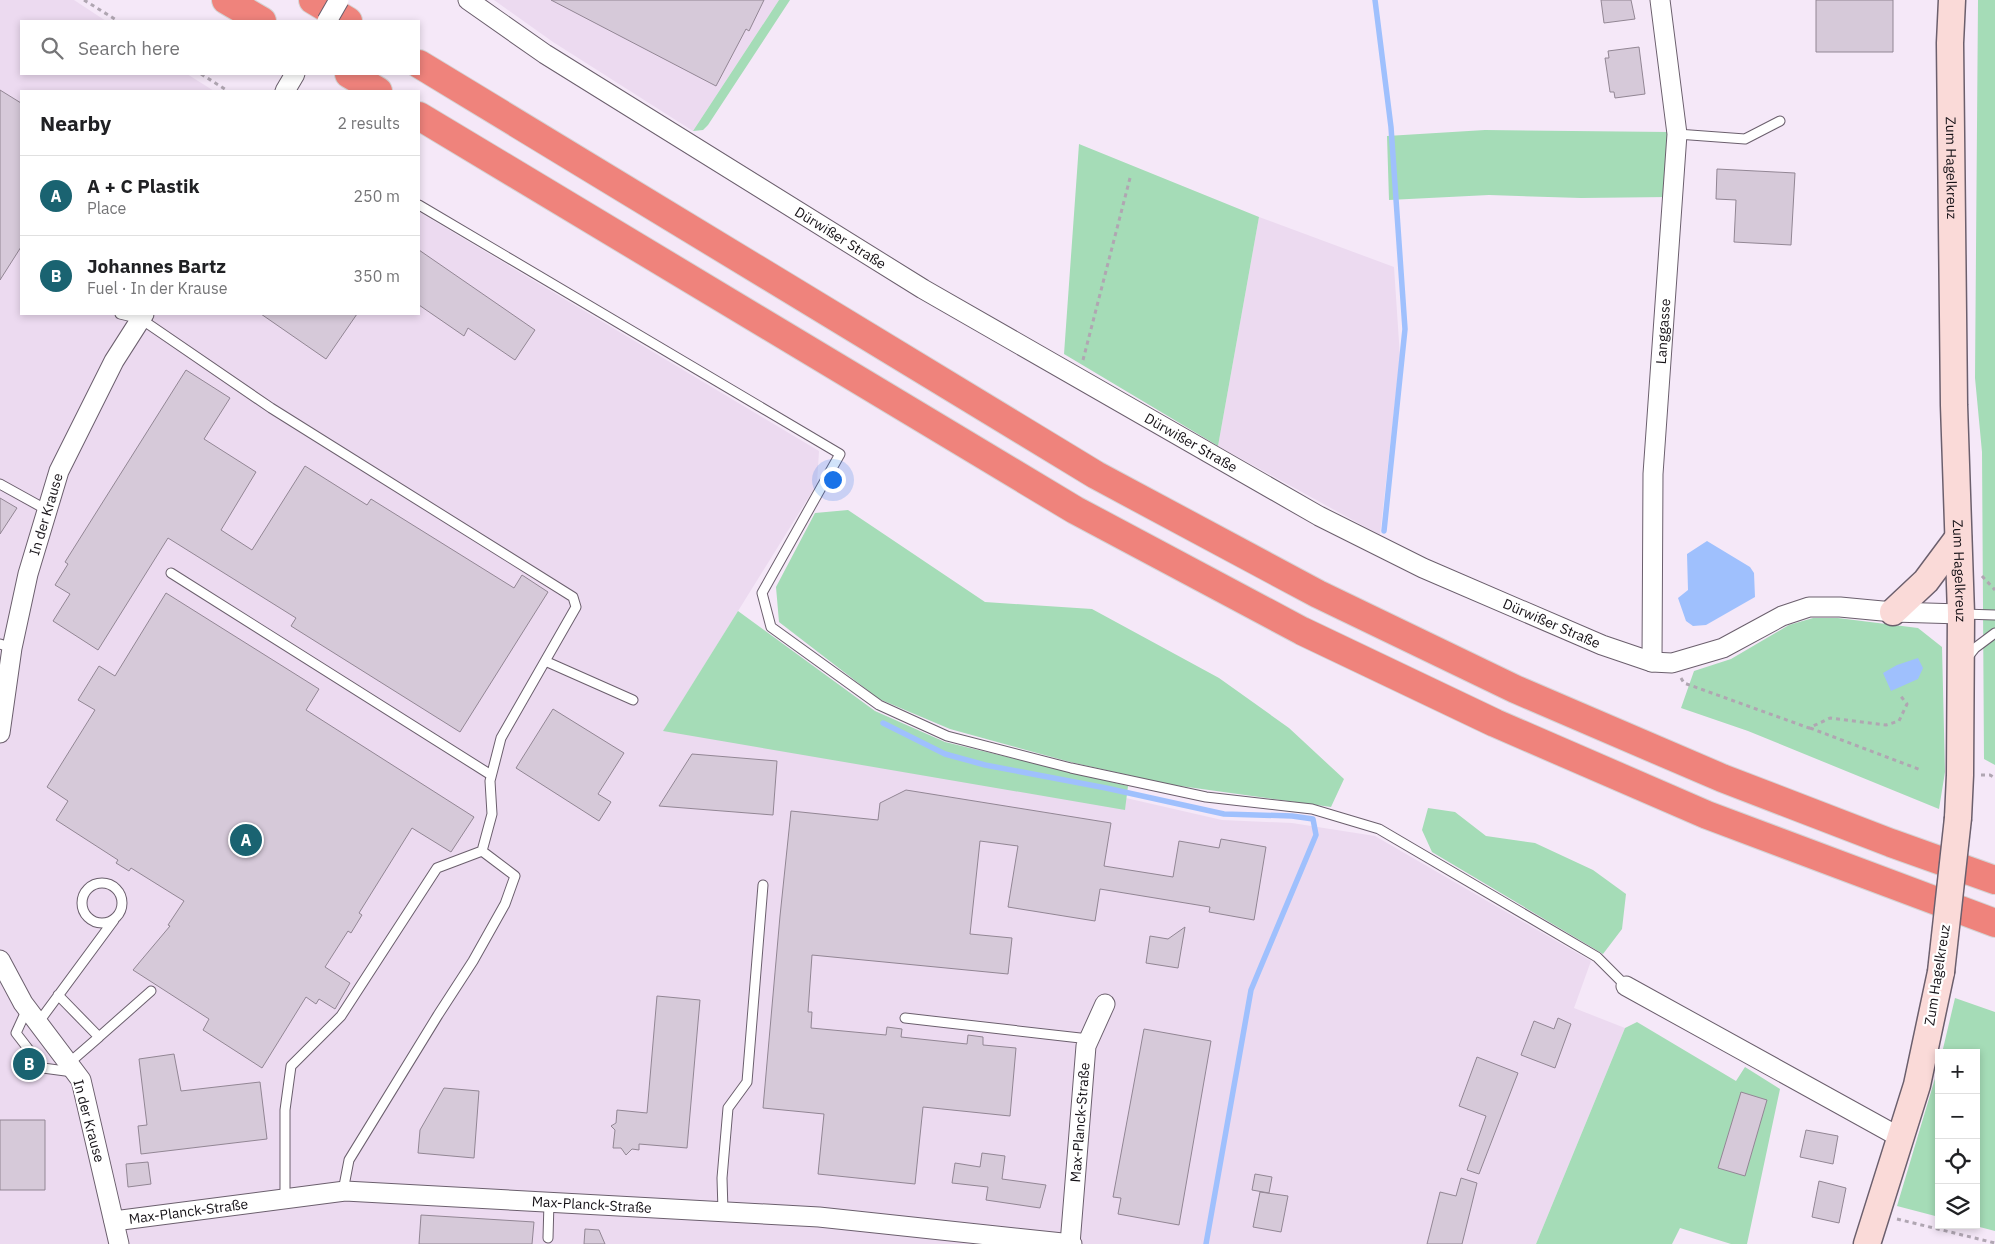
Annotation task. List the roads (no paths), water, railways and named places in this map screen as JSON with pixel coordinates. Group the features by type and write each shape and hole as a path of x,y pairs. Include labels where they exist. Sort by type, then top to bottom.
{"highway":[{"path":"226,0 260,20"},
{"path":"314,0 346,20"},
{"path":"420,65 1096,476 1318,594 1515,689 1722,778 1882,840 1995,880"},
{"path":"351,75 376,90"},
{"path":"420,117 1075,510 1302,631 1495,723 1707,815 1995,924"}],"street":[{"path":"328,20 339,0"},
{"name":"Langgasse","path":"1652,662 1654,474 1677,134 1660,0"},
{"name":"Zum Hagelkreuz","path":"1867,1244 1917,1085 1941,972 1958,818 1961,614 1954,406 1950,52 1952,0"},
{"name":"Dürwißer Straße","path":"474,3 545,54 906,279 1319,516 1423,568 1593,642 1652,662 1672,663 1724,648 1782,616 1809,607 1961,614"},
{"path":"286,90 294,75"},
{"name":"In der Krause","path":"0,733 6,646 59,471 114,361 142,316"},
{"path":"1893,612 1926,581 1958,538"},
{"name":"In der Krause","path":"0,960 32,1016 81,1080 119,1244"},
{"path":"1626,986 1901,1138"},
{"name":"Max-Planck-Straße","path":"114,1221 343,1191 819,1216 940,1237 1071,1244 1086,1046 1106,1004"}],"lane":[{"path":"1677,134 1745,139 1780,122"},
{"path":"420,206 840,454 762,593 771,627 879,705 947,736 1071,768 1206,797 1312,809 1379,829 1597,956 1626,986"},
{"path":"142,316 271,408 573,597 576,607 501,738 490,781 492,814 482,851"},
{"path":"0,484 47,510"},
{"path":"171,574 492,775"},
{"path":"1961,614 1995,615"},
{"path":"1961,666 1975,648 1995,633"},
{"path":"545,661 633,700"},
{"path":"343,1191 349,1160 473,961 505,904 515,876 482,851"},
{"path":"285,1198 285,1110 291,1066 341,1016 437,868 482,851"},
{"path":"32,1016 58,995 122,910 122,896 112,885 99,883 93,885 84,894 82,907 84,914 94,922 101,924 114,920"},
{"path":"722,1211 722,1178 728,1108 747,1082 763,885"},
{"path":"72,1068 99,1037 151,991"},
{"path":"58,995 99,1037"},
{"path":"904,1018 1089,1039"},
{"path":"548,1238 549,1202"}],"water":[{"path":"1707,541 1750,567 1754,573 1755,597 1706,625 1693,626 1686,621 1678,598 1688,590 1687,554"},
{"path":"1918,658 1923,668 1918,679 1891,691 1883,673 1897,665"}],"waterway":[{"path":"1375,0 1391,127 1405,329 1384,531"},
{"path":"883,723 945,754 985,765 1106,788 1224,814 1292,816 1313,819 1316,835 1251,990 1206,1244"}],"place":[{"name":"A + C Plastik","path":"246,840"},
{"name":"Johannes Bartz","path":"29,1064"}]}
